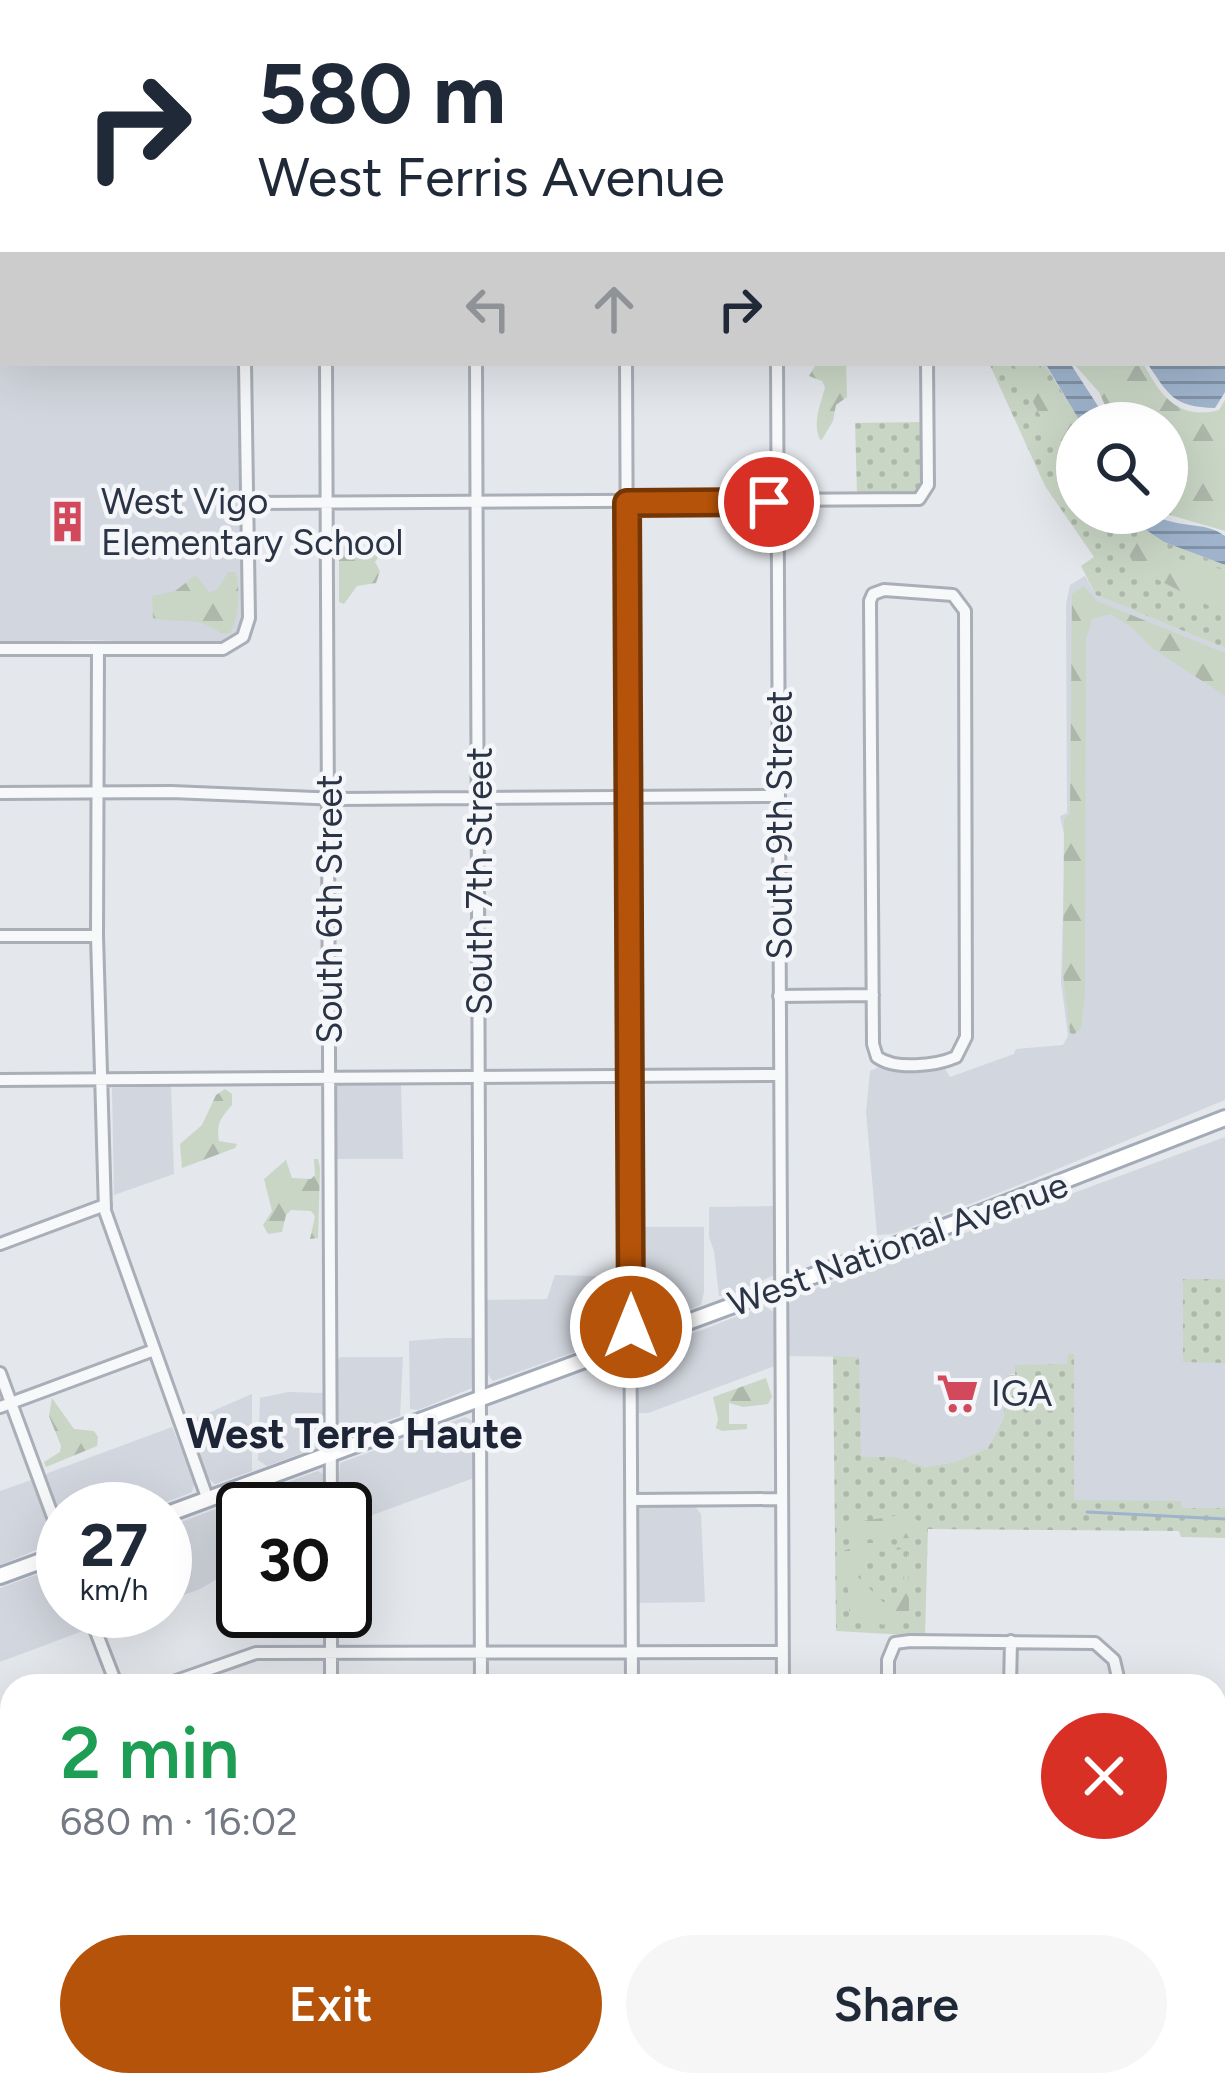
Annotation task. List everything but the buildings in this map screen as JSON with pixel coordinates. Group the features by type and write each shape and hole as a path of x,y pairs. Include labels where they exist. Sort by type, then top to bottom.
{"main road":[{"name":"West National Avenue","path":"192,1506 1225,1118"},
{"path":"0,1576 36,1561"}],"street":[{"path":"0,649 223,649 240,640 249,618 245,366"},
{"name":"South 6th Street","path":"326,366 331,1482"},
{"name":"South 7th Street","path":"476,366 481,1674"},
{"path":"626,366 632,1674"},
{"name":"South 9th Street","path":"777,366 783,1674"},
{"path":"245,503 910,501 923,496 928,485 927,366"},
{"path":"884,590 944,593 959,599 966,623 966,1037 961,1052 940,1063 880,1060 873,1044 873,995 870,601 873,594 884,590"},
{"path":"98,649 98,936 105,1205 208,1500"},
{"path":"0,793 328,798 779,796"},
{"path":"0,936 98,936"},
{"path":"779,996 873,995"},
{"path":"0,1080 778,1075"},
{"path":"0,1244 105,1205"},
{"path":"6,1405 154,1350"},
{"path":"0,1373 6,1405 36,1482"},
{"path":"631,1500 781,1499"},
{"path":"98,1638 112,1674"},
{"path":"331,1638 331,1674"},
{"path":"889,1674 890,1649 902,1641 1083,1641 1108,1653 1118,1674"},
{"path":"1010,1674 1011,1641"},
{"path":"196,1674 256,1653 782,1652"}],"shaded area":[{"path":"0,366 241,366 245,616 238,635 220,645 89,640 0,643"},
{"path":"1085,576 1096,595 1225,648 1225,1100 893,1234 877,1235 866,1112 870,1071 944,1067 950,1077 1014,1054 1016,1049 1063,1045 1068,1036 1061,982 1065,839 1060,816 1067,813 1066,604 1070,585"},
{"path":"337,1084 401,1085 403,1159 337,1159"},
{"path":"171,1086 174,1174 114,1195 112,1088"},
{"path":"1225,1137 1225,1279 1183,1279 1183,1361 1225,1363 1225,1508 1181,1508 1180,1501 1073,1501 1074,1354 1068,1364 1007,1375 1004,1417 988,1448 955,1462 925,1467 896,1457 861,1458 858,1357 787,1356 787,1311 792,1297"},
{"path":"775,1206 774,1275 719,1296 709,1207"},
{"path":"637,1227 704,1227 701,1305 651,1324 638,1323"},
{"path":"555,1275 625,1277 624,1329 619,1336 493,1381 487,1373 486,1300 547,1299"},
{"path":"764,1306 774,1312 775,1366 638,1413 642,1353"},
{"path":"474,1338 472,1388 410,1409 409,1341"},
{"path":"403,1357 400,1416 338,1436 336,1360"},
{"path":"288,1392 324,1393 324,1439 319,1447 267,1466 258,1460 260,1398"},
{"path":"252,1394 252,1471 215,1484 207,1477 187,1422"},
{"path":"465,1417 475,1422 474,1478 372,1515 372,1482 339,1482 340,1463"},
{"path":"172,1427 195,1481 192,1492 192,1482 46,1482 48,1473"},
{"path":"318,1471 326,1476 326,1482 288,1482"},
{"path":"31,1480 36,1493 36,1550 0,1565 0,1491"},
{"path":"694,1505 701,1514 705,1602 637,1603 638,1507"},
{"path":"216,1509 216,1580 192,1592 192,1518"},
{"path":"36,1575 36,1638 64,1638 0,1662 0,1588"}],"green space":[{"path":"815,366 846,366 847,397 836,405 821,441 817,421 825,387 809,376"},
{"path":"990,366 1046,366 1068,402 1056,402 1056,502"},
{"path":"1015,366 1039,366 1056,402 1056,446"},
{"path":"1076,366 1145,366 1171,402 1104,402"},
{"path":"1225,400 1225,531 1188,520 1188,411 1219,410"},
{"path":"924,422 922,492 914,496 857,495 855,423"},
{"path":"1078,534 1152,534 1225,565 1225,648 1096,595 1081,566 1094,557"},
{"path":"1142,537 1179,559 1225,570 1225,614 1137,569 1127,551 1133,539"},
{"path":"377,542 382,551 375,562 380,571 376,583 357,586 344,604 339,602 339,545 364,549"},
{"path":"228,572 236,572 238,595 230,633 196,622 153,618 152,596 175,591 196,575 209,592 217,590"},
{"path":"1084,586 1097,601 1225,653 1225,696 1110,614 1092,619 1086,639 1085,995 1081,1029 1074,1034 1070,1033 1063,974 1064,819 1070,813 1072,594"},
{"path":"225,1089 232,1094 232,1105 220,1121 219,1141 237,1144 235,1148 182,1168 180,1144 202,1125 216,1095"},
{"path":"314,1159 320,1168 318,1238 310,1239 315,1216 311,1211 291,1210 282,1232 268,1234 263,1225 272,1211 264,1179 286,1160 292,1178 311,1179"},
{"path":"1183,1279 1225,1279 1225,1363 1183,1362"},
{"path":"1068,1354 1074,1354 1074,1500 1181,1501 1182,1508 1225,1508 1225,1538 1181,1537 1179,1531 928,1529 925,1636 836,1631 833,1356 859,1357 861,1457 896,1457 925,1467 955,1462 988,1448 1004,1417 1006,1375 1015,1375 1015,1365 1067,1364"},
{"path":"766,1378 772,1397 768,1404 743,1407 729,1403 729,1424 747,1424 747,1429 716,1428 713,1397"},
{"path":"52,1398 74,1429 94,1431 98,1437 97,1446 46,1467 44,1462 60,1452 61,1446 49,1416"},
{"path":"908,1514 920,1522 921,1533 915,1538 857,1539 839,1532 843,1524"},
{"path":"867,1543 890,1543 902,1549 871,1553 858,1577 883,1602 894,1602 902,1591 908,1552 909,1612 883,1625 850,1621 840,1552"}],"water":[{"path":"1047,366 1072,366 1095,402 1068,402"},
{"path":"1149,366 1225,366 1225,392 1215,408 1181,402"},
{"path":"1188,525 1218,532 1225,536 1225,565 1152,534 1188,534"}],"waterway":[{"path":"1087,1512 1225,1519"}],"place":[{"name":"West Vigo Elementary School","path":"67,522"},
{"name":"IGA","path":"957,1393"}],"district":[{"name":"West Terre Haute","path":"354,1433"}],"route":[{"path":"631,1327 627,503 769,502"}]}
